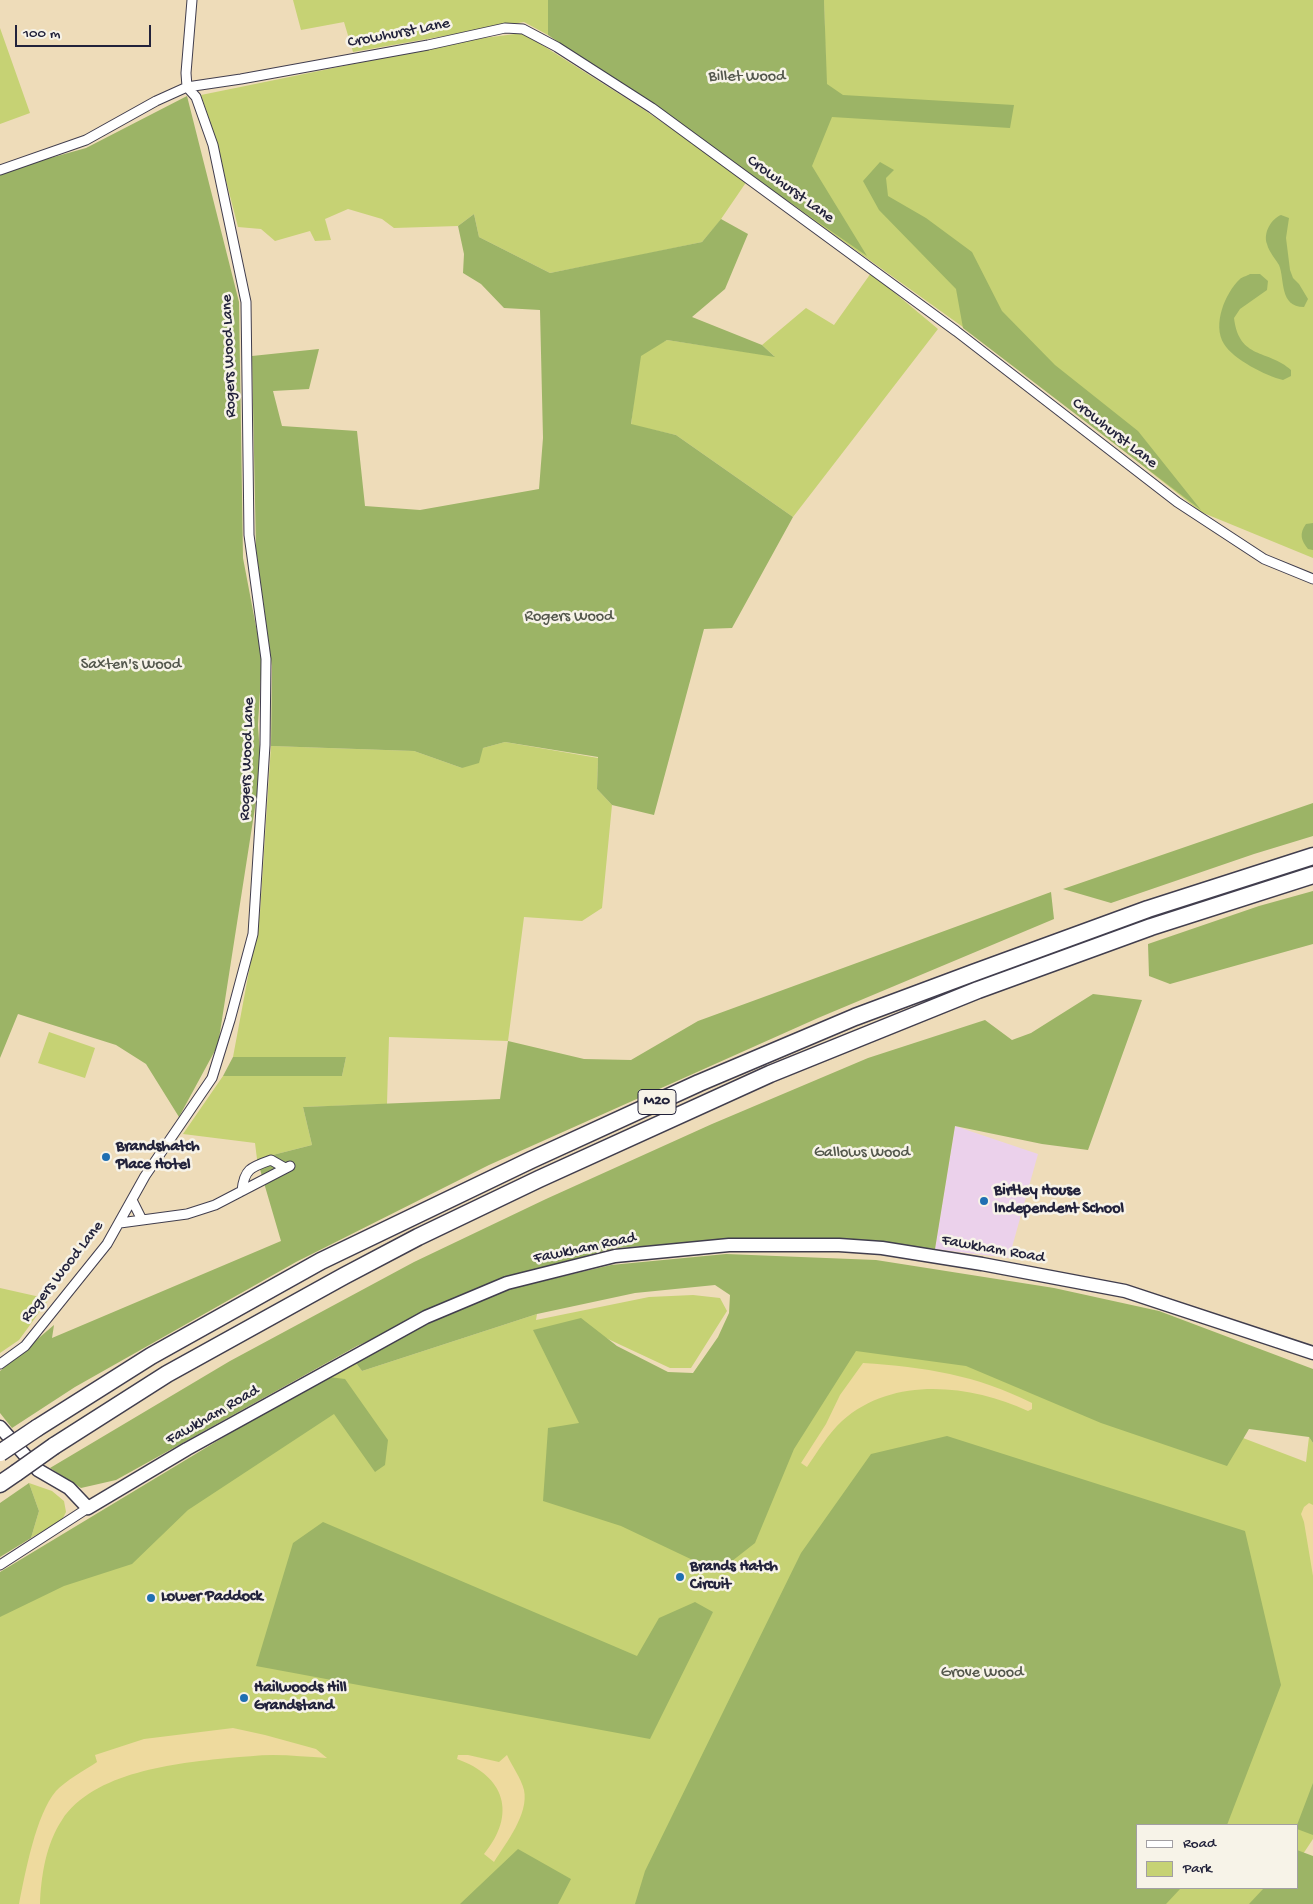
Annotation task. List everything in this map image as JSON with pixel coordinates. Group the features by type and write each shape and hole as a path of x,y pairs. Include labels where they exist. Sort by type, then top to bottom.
{"highway":[{"name":"M20","path":"0,1452 150,1356 321,1261 530,1160 699,1082 855,1017 1148,909 1313,856"},
{"name":"M20","path":"0,1484 54,1446 167,1374 418,1237 565,1167 770,1074 978,990 1151,927 1313,875"}],"street":[{"path":"187,87 186,73 192,0"},
{"name":"Crowhurst Lane","path":"0,170 86,140 156,101 187,87 418,47 505,28 523,29 557,47 652,108 956,331 1177,502 1264,559 1313,578"},
{"name":"Rogers Wood Lane","path":"0,1364 25,1346 107,1244 145,1176 212,1078 253,934 266,745 266,659 249,535 246,302 212,145 196,97 187,87"},
{"path":"120,1223 188,1214 215,1206 288,1167 271,1160 254,1166 244,1177 242,1191"},
{"path":"132,1200 142,1220"},
{"name":"Fawkham Road","path":"88,1508 195,1445 426,1317 507,1283 615,1256 729,1245 839,1245 882,1248 982,1264 1125,1291 1313,1353"},
{"path":"0,1427 38,1470 69,1488 88,1508 0,1565"}],"shaded area":[{"name":"Birtley House Independent School","path":"955,1126 1038,1154 1009,1258 935,1249"}],"green space":[{"path":"293,0 548,0 548,35 524,22 353,52 344,22 301,30"},
{"name":"Billet Wood","path":"548,0 824,0 827,84 843,95 1014,105 1010,128 832,117 812,166 867,256 548,35"},
{"path":"824,0 1313,0 1313,558 1201,512 1016,365 801,211 826,84"},
{"path":"0,28 30,113 0,124"},
{"path":"523,33 643,109 747,181 719,222 702,242 550,273 479,237 474,214 458,226 394,228 382,219 348,209 325,219 331,240 315,241 310,231 275,241 261,229 238,227 214,134 201,95 476,39"},
{"name":"Saxten's Wood","path":"187,96 239,302 243,558 262,658 258,725 261,769 218,1045 179,1117 146,1064 116,1045 18,1014 0,1058 0,172 86,148"},
{"path":"880,162 894,170 886,178 888,196 926,218 972,252 1002,311 1055,365 1138,431 1201,510 963,328 956,289 879,210 863,181"},
{"name":"Rogers Wood","path":"474,214 479,237 550,273 702,242 721,219 748,234 725,289 692,317 762,345 775,357 667,340 641,356 631,424 676,435 793,517 732,628 704,629 654,815 612,805 597,789 598,757 505,742 483,748 479,763 462,768 414,751 271,746 272,666 256,549 252,356 319,349 309,389 273,391 282,426 357,431 365,506 420,510 539,489 543,438 540,310 504,308 481,284 463,273 464,254 458,226"},
{"path":"1281,215 1289,218 1286,238 1290,270 1293,278 1308,299 1304,307 1296,306 1287,297 1279,265 1266,240 1269,227"},
{"path":"871,273 938,329 793,517 676,435 631,425 639,354 667,340 774,356 762,345 806,308 834,325"},
{"path":"1250,274 1260,274 1268,281 1267,290 1240,309 1234,318 1237,331 1242,341 1248,347 1282,363 1291,370 1291,376 1283,380 1259,371 1242,361 1228,350 1221,336 1219,328 1220,319 1229,292 1240,279"},
{"path":"1313,523 1313,550 1308,549 1302,540 1302,534 1306,524"},
{"path":"505,742 598,758 597,789 612,805 602,908 582,921 524,917 508,1041 389,1037 387,1104 303,1107 312,1145 257,1159 255,1143 183,1134 223,1076 342,1076 346,1057 233,1057 260,912 271,746 414,751 462,768 483,748"},
{"path":"1313,803 1313,836 1111,903 1063,889"},
{"path":"1313,891 1313,944 1170,984 1149,976 1148,944 1259,906"},
{"path":"1051,892 1054,919 818,1018 489,1165 296,1262 75,1387 12,1428 0,1413 0,1371 54,1325 52,1338 281,1241 257,1159 312,1145 303,1107 500,1099 508,1041 584,1059 631,1060 698,1021"},
{"name":"Gallows Wood","path":"1093,994 1142,1000 1088,1150 1042,1144 955,1126 935,1249 838,1238 731,1240 615,1248 511,1276 357,1346 116,1480 81,1488 50,1468 230,1361 414,1262 546,1199 712,1124 868,1058 985,1020 1012,1040 1031,1033"},
{"path":"49,1032 95,1048 85,1078 38,1063"},
{"path":"233,1057 346,1057 342,1076 223,1076"},
{"path":"726,1254 876,1260 1054,1288 1159,1311 1313,1369 1313,1443 1309,1437 1249,1429 1227,1466 1101,1423 966,1366 856,1351 794,1449 755,1543 718,1572 621,1526 543,1501 548,1428 579,1423 533,1330 581,1318 617,1346 668,1372 693,1373 718,1337 729,1313 730,1295 715,1285 635,1293 537,1314 362,1371 356,1363 417,1329 501,1291 611,1265"},
{"path":"0,1288 49,1299 19,1340 0,1353"},
{"name":"Brands Hatch Circuit","path":"693,1295 720,1298 727,1311 691,1368 670,1368 578,1325 584,1430 828,1347 1041,1361 1306,1462 1309,1437 1313,1443 1313,1839 1298,1862 1298,1824 1136,1824 1136,1889 1279,1889 1268,1904 0,1904 0,1601 329,1377 356,1363 362,1371 537,1314 536,1320 649,1297"},
{"path":"329,1377 345,1379 388,1440 385,1465 375,1472 334,1414 188,1510 132,1564 64,1586 0,1617 0,1572 295,1394"},
{"name":"Grove Wood","path":"947,1436 1245,1531 1281,1685 1227,1824 1136,1824 1136,1889 1180,1889 1166,1904 635,1904 645,1871 801,1553 871,1454"},
{"path":"29,1483 52,1491 64,1501 66,1512 62,1520 31,1538 39,1511"},
{"path":"29,1483 39,1511 31,1538 0,1557 0,1503"},
{"path":"323,1522 637,1656 659,1618 695,1602 713,1612 650,1739 256,1666 293,1543"},
{"path":"1313,1783 1313,1835 1298,1829 1297,1824"},
{"path":"518,1849 571,1879 558,1904 460,1904"},
{"path":"1298,1850 1313,1856 1313,1904 1249,1904 1263,1889 1298,1889"}],"sand":[{"path":"863,1363 929,1370 970,1379 1011,1393 1032,1403 1032,1409 1028,1411 982,1395 957,1390 932,1389 908,1391 884,1397 862,1407 842,1421 807,1467 801,1463 826,1424 840,1395"},
{"path":"1309,1503 1313,1505 1313,1576 1301,1514 1304,1507"},
{"path":"233,1728 316,1749 327,1758 267,1755 207,1760 161,1767 114,1781 94,1791 76,1804 62,1820 52,1839 45,1860 40,1904 19,1904 32,1845 49,1801 65,1783 97,1762 95,1755 144,1739"},
{"path":"458,1755 468,1755 499,1762 507,1755 523,1786 525,1799 520,1818 494,1862 484,1854 494,1839 500,1825 503,1811 501,1798 495,1786 486,1775 473,1766 457,1759"}],"place":[{"name":"Brandshatch Place Hotel","path":"106,1157"},
{"name":"Birtley House Independent School","path":"984,1201"},
{"name":"Brands Hatch Circuit","path":"680,1577"},
{"name":"Lower Paddock","path":"151,1598"},
{"name":"Hailwoods Hill Grandstand","path":"244,1698"}]}
